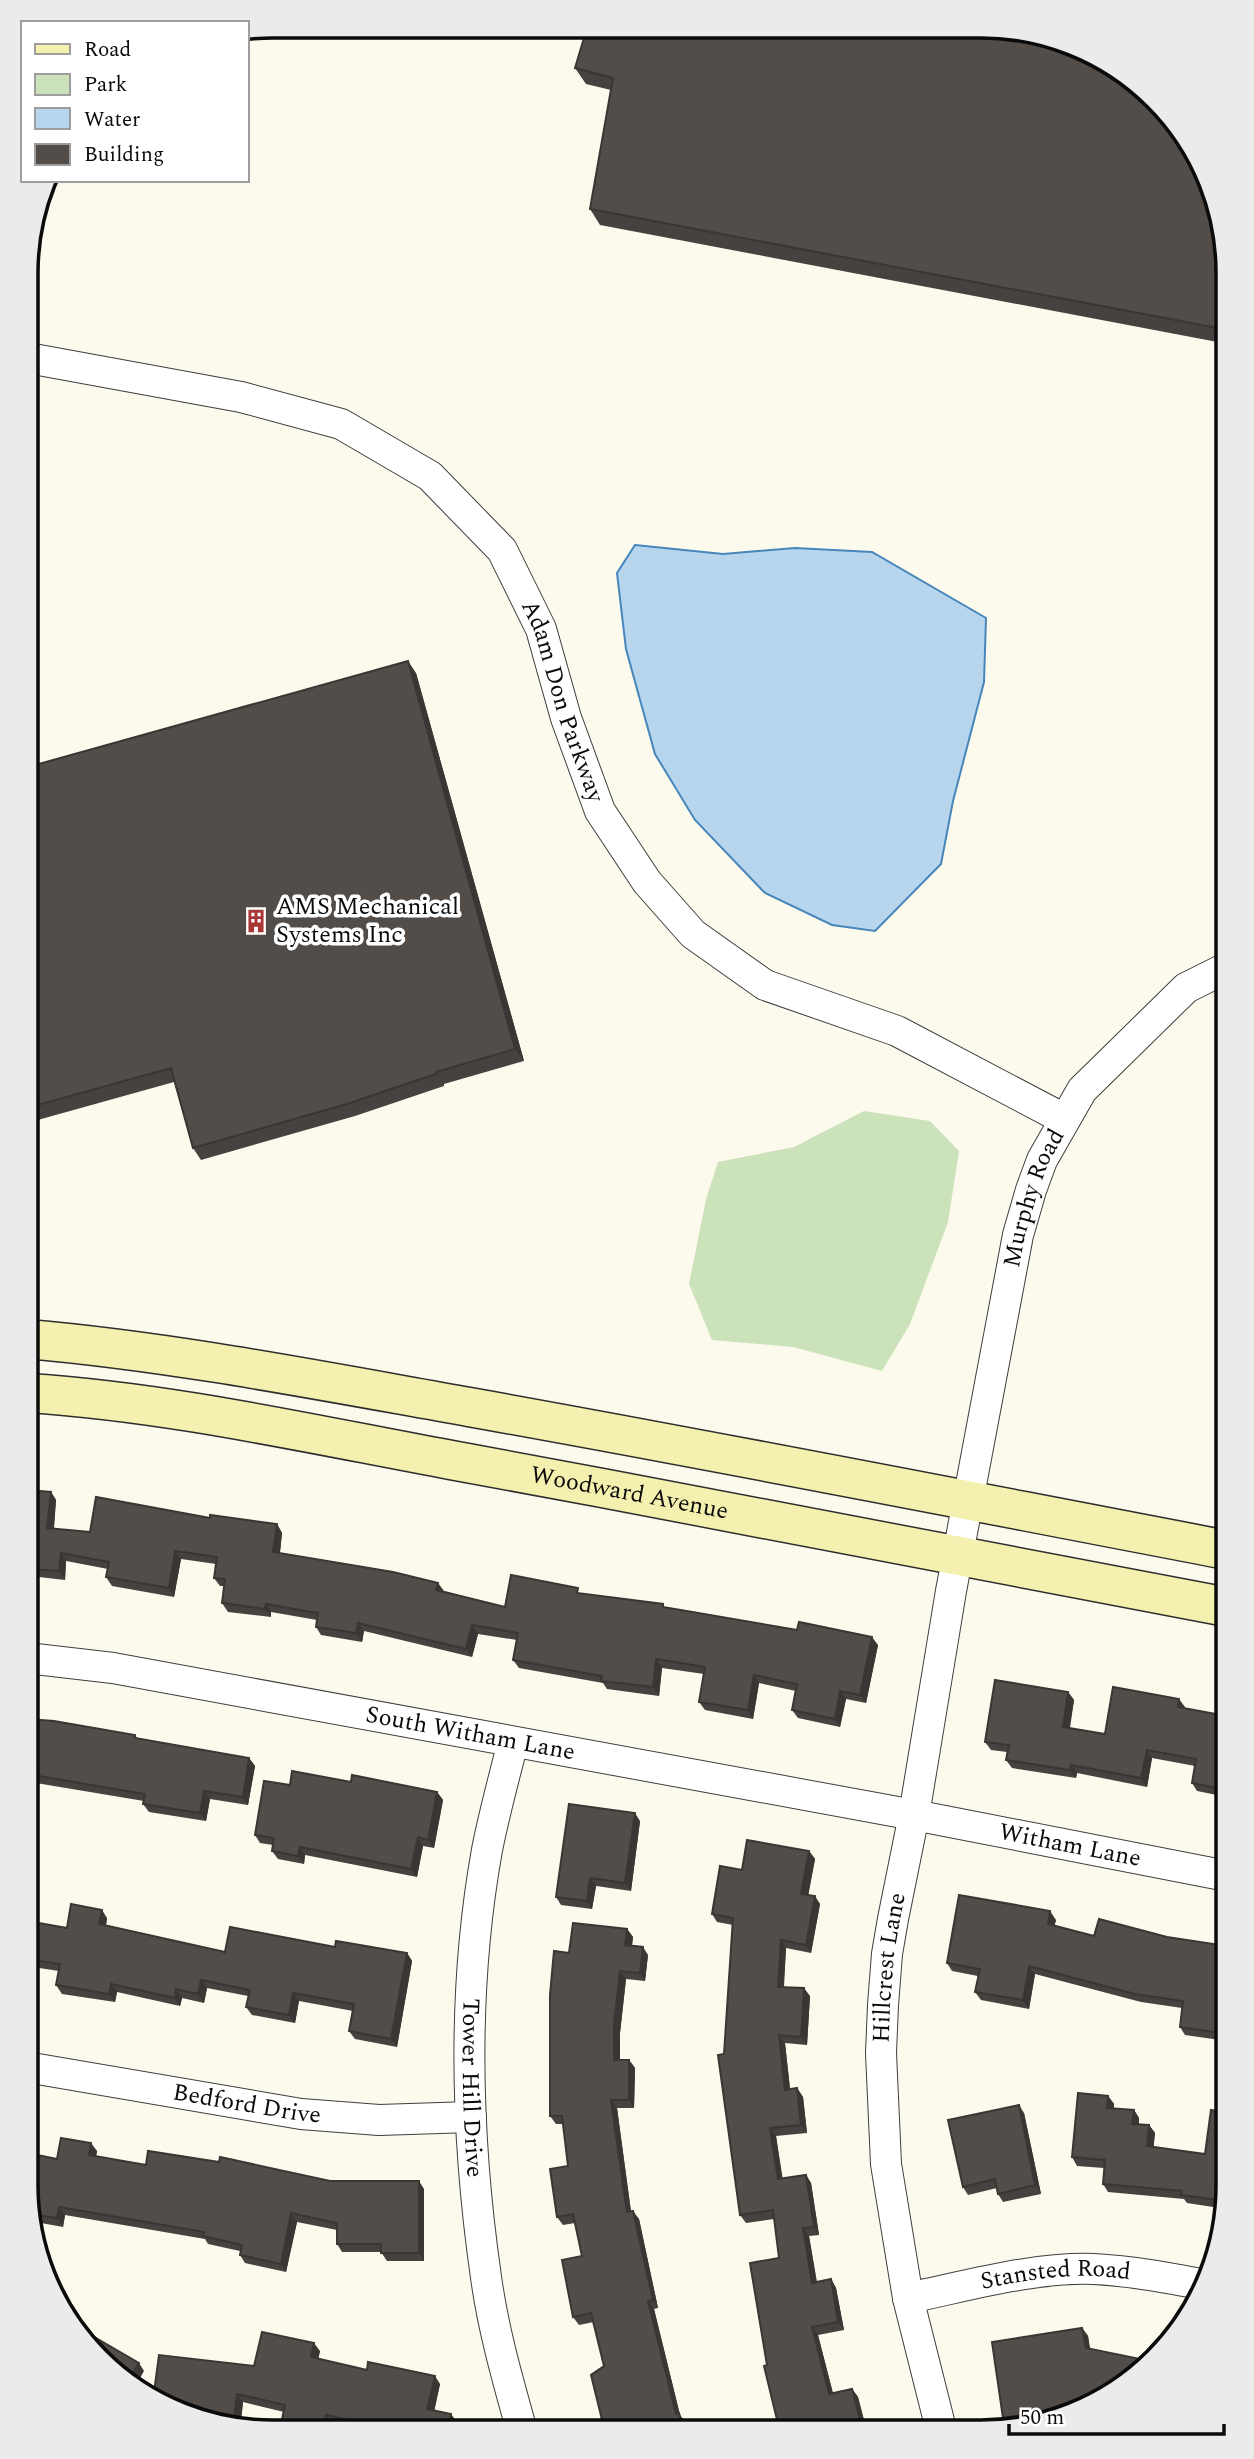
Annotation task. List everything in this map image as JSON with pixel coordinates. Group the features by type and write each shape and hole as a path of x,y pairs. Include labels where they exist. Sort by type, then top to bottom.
{"street":[{"name":"Adam Don Parkway","path":"38,360 241,397 341,424 430,476 502,550 541,629 566,718 600,811 647,882 693,934 765,985 897,1031 1064,1119"},
{"name":"Murphy Road","path":"967,1501 1018,1235 1038,1170 1082,1090 1186,988 1216,973"},
{"path":"38,1340 114,1348 299,1377 690,1447 1215,1548"},
{"name":"Woodward Avenue","path":"38,1394 86,1397 210,1416 648,1495 957,1557 1215,1605"},
{"name":"Hillcrest Lane","path":"939,2420 908,2298 886,2164 881,2053 887,1954 914,1815 967,1501"},
{"name":"South Witham Lane","path":"38,1659 113,1668 914,1815"},
{"name":"Tower Hill Drive","path":"513,1742 487,1850 478,1919 470,2033 471,2117 486,2279 519,2420"},
{"name":"Witham Lane","path":"914,1815 1215,1874"},
{"name":"Bedford Drive","path":"38,2067 301,2114 379,2120 471,2117"},
{"name":"Stansted Road","path":"908,2298 1041,2273 1092,2269 1146,2274 1194,2283"}],"green space":[{"path":"864,1111 930,1121 959,1151 948,1222 910,1324 882,1371 793,1347 712,1340 689,1284 706,1199 718,1162 794,1147"}],"water":[{"path":"635,545 723,554 795,548 872,552 986,618 984,682 953,801 941,864 875,931 832,925 765,893 695,820 655,754 626,649 617,573"}],"building":[{"path":"980,38 1026,43 1056,51 1111,78 1157,119 1176,143 1203,198 1211,228 1216,274 1216,328 590,209 613,78 575,68 584,39"},
{"name":"AMS Mechanical Systems Inc","path":"408,661 515,1049 436,1072 347,1104 193,1148 171,1068 38,1105 38,764"},
{"path":"38,1491 51,1492 47,1528 90,1532 96,1497 210,1518 210,1515 277,1524 273,1552 393,1572 438,1583 436,1590 505,1607 511,1575 578,1588 577,1593 663,1604 663,1607 797,1630 799,1622 872,1637 860,1695 840,1691 835,1719 792,1710 797,1684 754,1675 748,1710 699,1702 705,1667 656,1659 653,1687 601,1681 602,1676 513,1660 518,1633 472,1625 466,1649 358,1623 356,1633 316,1627 318,1613 266,1604 265,1609 222,1603 225,1579 214,1578 217,1557 175,1551 169,1588 106,1577 109,1562 61,1553 59,1571 38,1569"},
{"path":"995,1680 1068,1692 1063,1727 1105,1734 1113,1687 1179,1699 1178,1707 1215,1714 1215,1788 1192,1783 1196,1759 1147,1750 1141,1778 1071,1765 1070,1770 1006,1760 1009,1745 985,1742"},
{"path":"38,1720 135,1735 135,1738 249,1758 243,1797 204,1791 200,1813 143,1804 145,1794 38,1776"},
{"path":"292,1771 351,1782 352,1775 437,1792 428,1840 418,1837 411,1869 300,1847 298,1856 272,1851 274,1838 255,1835 264,1781 290,1785"},
{"path":"569,1804 635,1813 625,1883 590,1878 587,1901 556,1897"},
{"path":"747,1840 809,1851 801,1894 815,1896 806,1945 781,1940 778,1987 804,1988 801,2037 779,2035 785,2090 797,2088 801,2125 770,2128 778,2179 806,2175 814,2227 803,2228 812,2283 831,2279 838,2322 812,2327 829,2394 852,2389 860,2419 856,2420 777,2420 764,2366 767,2365 750,2263 779,2258 773,2210 740,2215 718,2055 724,2054 733,1918 712,1914 720,1866 742,1870"},
{"path":"959,1895 1050,1911 1048,1924 1094,1936 1099,1919 1167,1937 1215,1944 1215,2032 1180,2027 1183,2001 1135,1994 1029,1966 1023,2000 975,1992 980,1969 947,1963"},
{"path":"71,1904 102,1910 99,1924 225,1952 230,1927 335,1947 336,1941 407,1953 391,2039 349,2031 354,2004 293,1993 289,2015 246,2007 250,1990 201,1980 198,1994 176,1989 175,1998 111,1984 109,1994 56,1985 60,1964 38,1961 38,1923 67,1928"},
{"path":"573,1923 627,1929 625,1945 643,1947 640,1973 620,1971 614,2025 614,2060 629,2060 629,2100 611,2100 627,2212 633,2211 653,2300 648,2301 676,2414 679,2413 681,2420 602,2420 591,2375 604,2366 591,2313 573,2317 562,2260 582,2256 573,2214 557,2217 550,2169 568,2166 562,2116 550,2116 550,1995 554,1951 569,1953"},
{"path":"1078,2093 1108,2096 1107,2108 1134,2110 1132,2124 1149,2125 1147,2146 1205,2154 1211,2110 1215,2111 1215,2199 1181,2195 1182,2191 1103,2184 1105,2160 1072,2157"},
{"path":"1019,2105 1035,2185 998,2194 995,2179 963,2187 948,2120"},
{"path":"61,2138 91,2143 89,2155 146,2165 148,2151 219,2162 220,2157 330,2181 419,2181 419,2253 381,2253 381,2244 337,2244 337,2223 291,2213 281,2264 240,2255 242,2245 203,2236 204,2232 59,2207 57,2218 41,2216 38,2155 57,2159"},
{"path":"1082,2328 1086,2348 1139,2359 1111,2381 1084,2396 1056,2408 1003,2418 992,2342"},
{"path":"262,2332 314,2343 311,2357 367,2370 368,2362 435,2376 427,2409 451,2414 450,2420 349,2420 326,2415 325,2420 282,2420 285,2405 237,2394 234,2416 198,2408 155,2387 159,2355 254,2366"},
{"path":"95,2337 139,2363 133,2373"}],"place":[{"name":"AMS Mechanical Systems Inc","path":"256,921"}]}
